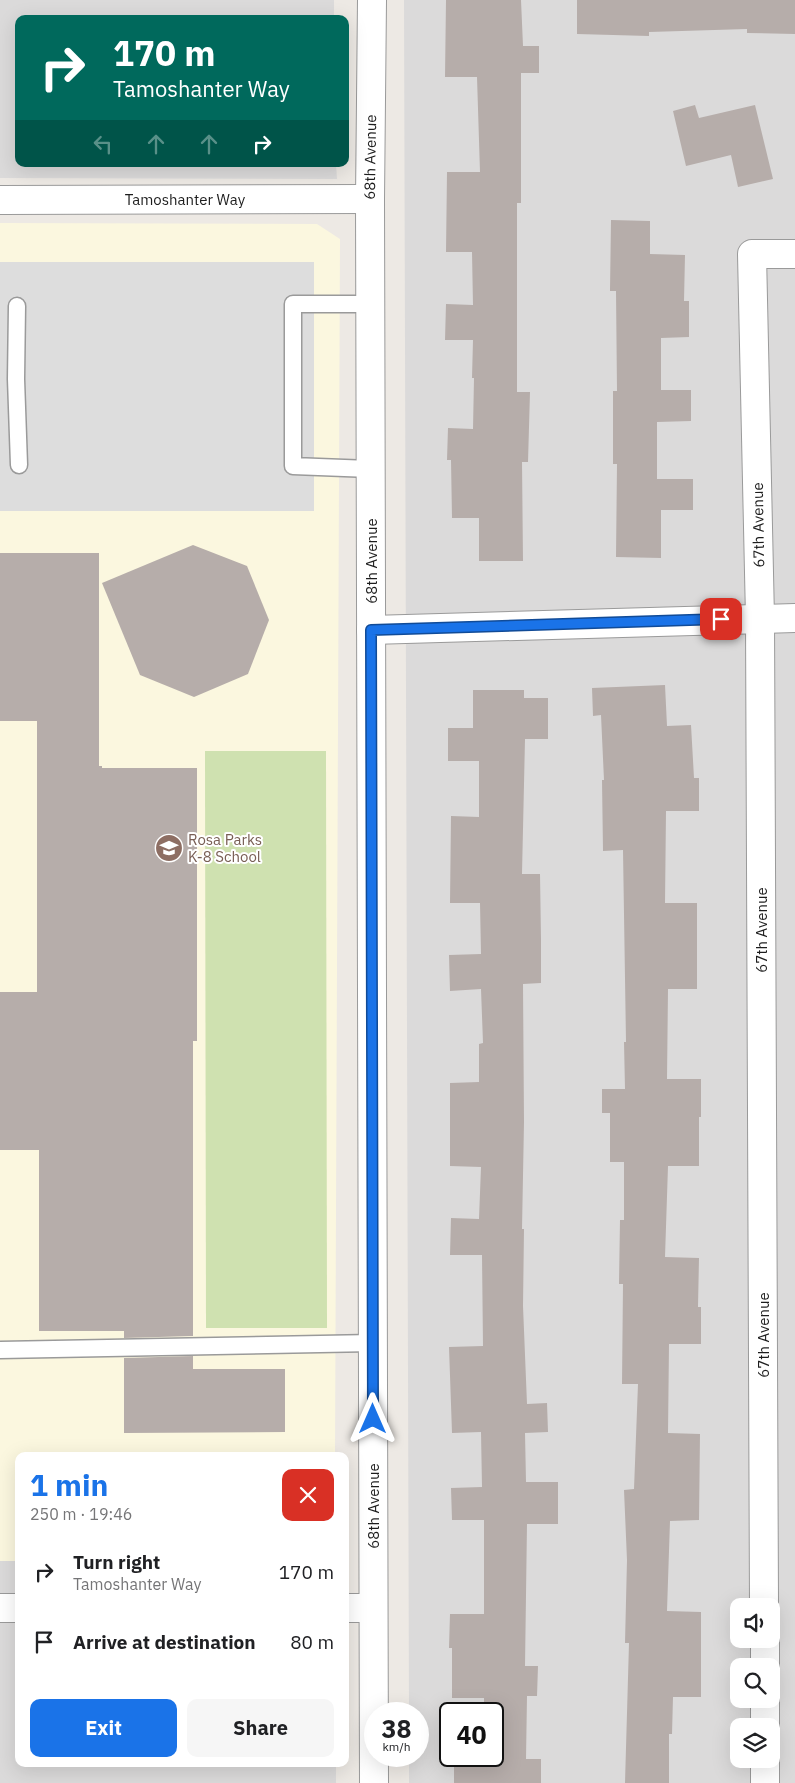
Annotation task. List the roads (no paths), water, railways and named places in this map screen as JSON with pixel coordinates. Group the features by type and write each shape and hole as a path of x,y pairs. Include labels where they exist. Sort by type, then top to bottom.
{"street":[{"name":"68th Avenue","path":"372,0 370,470 374,1783"},
{"name":"Tamoshanter Way","path":"0,200 370,199"},
{"name":"67th Avenue","path":"764,1598 760,618 752,254 795,254"},
{"path":"371,630 795,618"},
{"path":"0,1608 15,1608"},
{"path":"349,1608 373,1608"},
{"path":"765,1768 765,1783"}],"lane":[{"path":"370,304 293,304 293,466 370,470"},
{"path":"17,306 16,379 19,465"},
{"path":"0,1350 373,1343"}],"place":[{"name":"Rosa Parks K-8 School","path":"169,848"}]}
